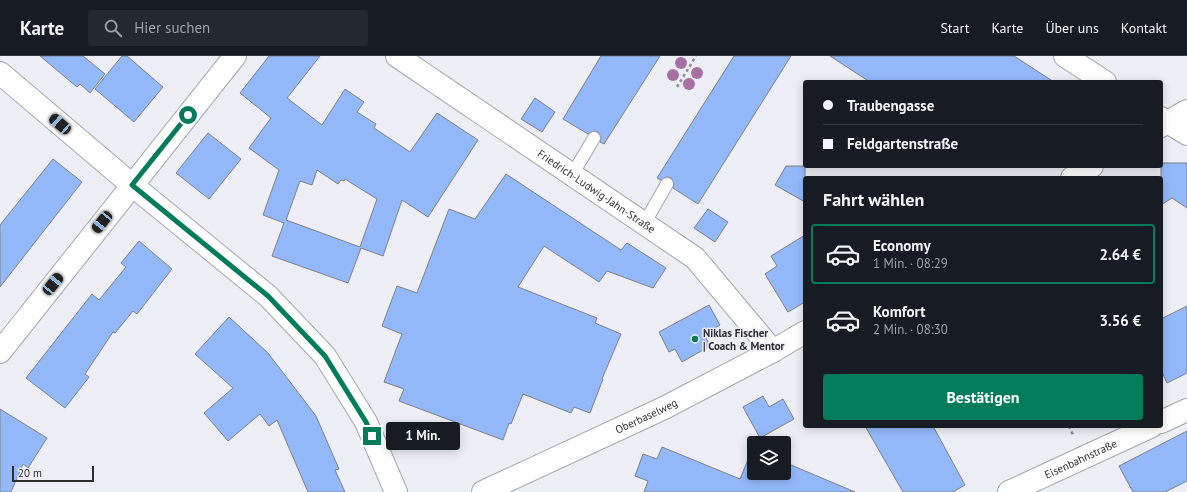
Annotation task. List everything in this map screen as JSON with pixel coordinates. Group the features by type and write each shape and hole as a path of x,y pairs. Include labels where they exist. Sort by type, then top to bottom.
{"street":[{"path":"0,352 235,56"},
{"name":"Friedrich-Ludwig-Jahn-Straße","path":"397,56 695,258 773,351"},
{"path":"1065,56 1102,80"},
{"path":"0,73 132,185 268,296 325,356 366,422 396,492"},
{"path":"1163,122 1187,111"},
{"path":"1163,122 1187,134"},
{"path":"1075,176 1089,168"},
{"name":"Oberbaselweg","path":"483,492 664,408 773,351 803,333"},
{"path":"1163,421 1187,410"},
{"name":"Eisenbahnstraße","path":"1008,492 1148,428"}],"lane":[{"path":"572,175 594,138"},
{"path":"644,224 667,184"}],"path":[{"path":"677,88 696,56"}],"building":[{"path":"40,56 83,56 105,74 90,93 80,84 77,87"},
{"path":"122,56 127,56 163,87 134,122 95,89"},
{"path":"269,56 320,56 287,98 322,125 345,89 364,102 357,112 376,124 374,128 410,152 437,113 478,140 428,217 402,200 383,256 361,248 348,283 272,256 284,223 263,215 279,170 249,148 271,118 240,93","holes":["317,170 338,184 341,180 344,181 345,179 377,199 360,247 286,220 300,181 312,185"]},
{"path":"601,56 660,56 604,144 600,142 601,138 598,132 594,131 588,134 563,119"},
{"path":"734,56 791,56 698,204 673,188 674,184 671,178 667,177 661,180 657,178"},
{"path":"830,56 1014,56 1051,80 867,80"},
{"path":"535,98 555,112 542,132 521,119"},
{"path":"208,133 241,159 209,199 176,173"},
{"path":"53,159 82,182 0,287 0,225"},
{"path":"1163,163 1187,163 1187,208 1172,198 1163,204 1163,176 1161,176 1161,168 1163,168"},
{"path":"786,166 803,166 803,168 805,168 805,176 803,176 803,201 775,185"},
{"path":"506,174 621,250 627,243 666,268 653,288 607,271 599,282 544,246 518,287 597,318 595,323 621,334 602,379 590,413 574,407 571,413 523,394 511,424 509,423 503,440 399,401 404,389 384,382 402,334 382,326 397,286 417,293 449,209 475,219"},
{"path":"708,209 728,222 715,242 694,228"},
{"path":"803,236 803,303 788,312 765,274 777,266 771,256"},
{"path":"139,241 172,269 137,314 133,311 115,333 113,332 85,374 89,377 65,408 26,378 92,294 99,300 126,267 121,263"},
{"path":"709,305 720,325 704,334 710,346 682,362 675,349 669,352 659,332"},
{"path":"1187,306 1187,373 1167,383 1163,374 1163,318"},
{"path":"229,317 268,353 316,416 339,469 335,470 345,492 308,492 277,420 269,426 260,414 228,441 204,413 233,388 195,354"},
{"path":"763,396 769,407 783,399 794,419 764,436 759,436 743,407"},
{"path":"0,409 47,438 28,468 23,464 11,492 0,492"},
{"path":"866,428 934,428 965,485 953,492 903,492"},
{"path":"1187,431 1187,481 1165,492 1133,492 1119,466"},
{"path":"662,447 740,479 747,462 747,480 791,480 791,465 855,492 644,492 648,481 635,476 643,454 657,459"}],"place":[{"name":"Niklas Fischer | Coach & Mentor","path":"695,339"}],"route":[{"path":"188,115 132,185 268,296 325,356 366,422 372,436"}]}
